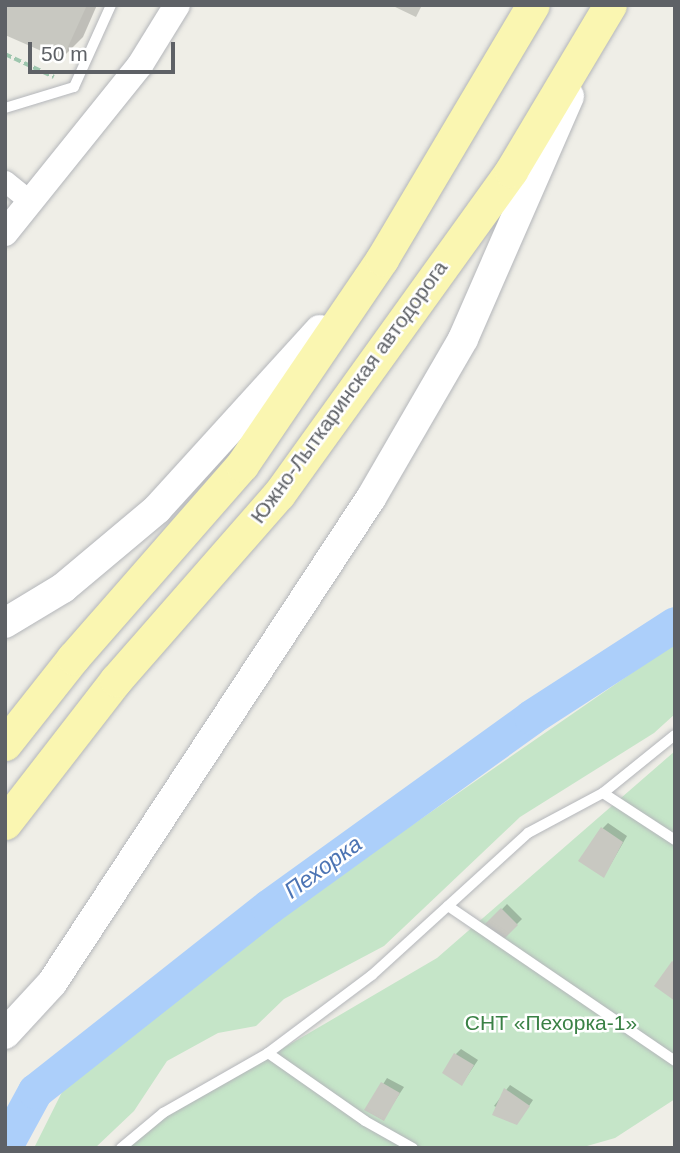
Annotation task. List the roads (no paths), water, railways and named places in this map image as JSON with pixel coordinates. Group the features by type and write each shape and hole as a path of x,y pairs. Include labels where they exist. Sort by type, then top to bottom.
{"main road":[{"name":"Южно-Лыткаринская автодорога","path":"5,744 73,659 242,465 383,259 533,5"},
{"name":"Южно-Лыткаринская автодорога","path":"5,822 116,680 279,494 511,171 608,10"},
{"path":"5,1034 52,983 371,498 463,339 608,10"},
{"path":"5,623 63,588 158,509 383,259"}],"street":[{"path":"5,233 140,65 177,5"},
{"path":"5,181 32,202"}],"lane":[{"path":"5,108 74,87 111,5"},
{"path":"121,1148 163,1112 268,1053 372,975 528,833 603,793 675,735"},
{"path":"603,793 675,840"},
{"path":"448,906 675,1061"},
{"path":"268,1053 365,1121 413,1148"}],"waterway":[{"name":"Пехорка","path":"5,1146 35,1091 268,907 531,717 675,624"}],"park label":[{"name":"СНТ «Пехорка-1»","path":"551,1023"}]}
